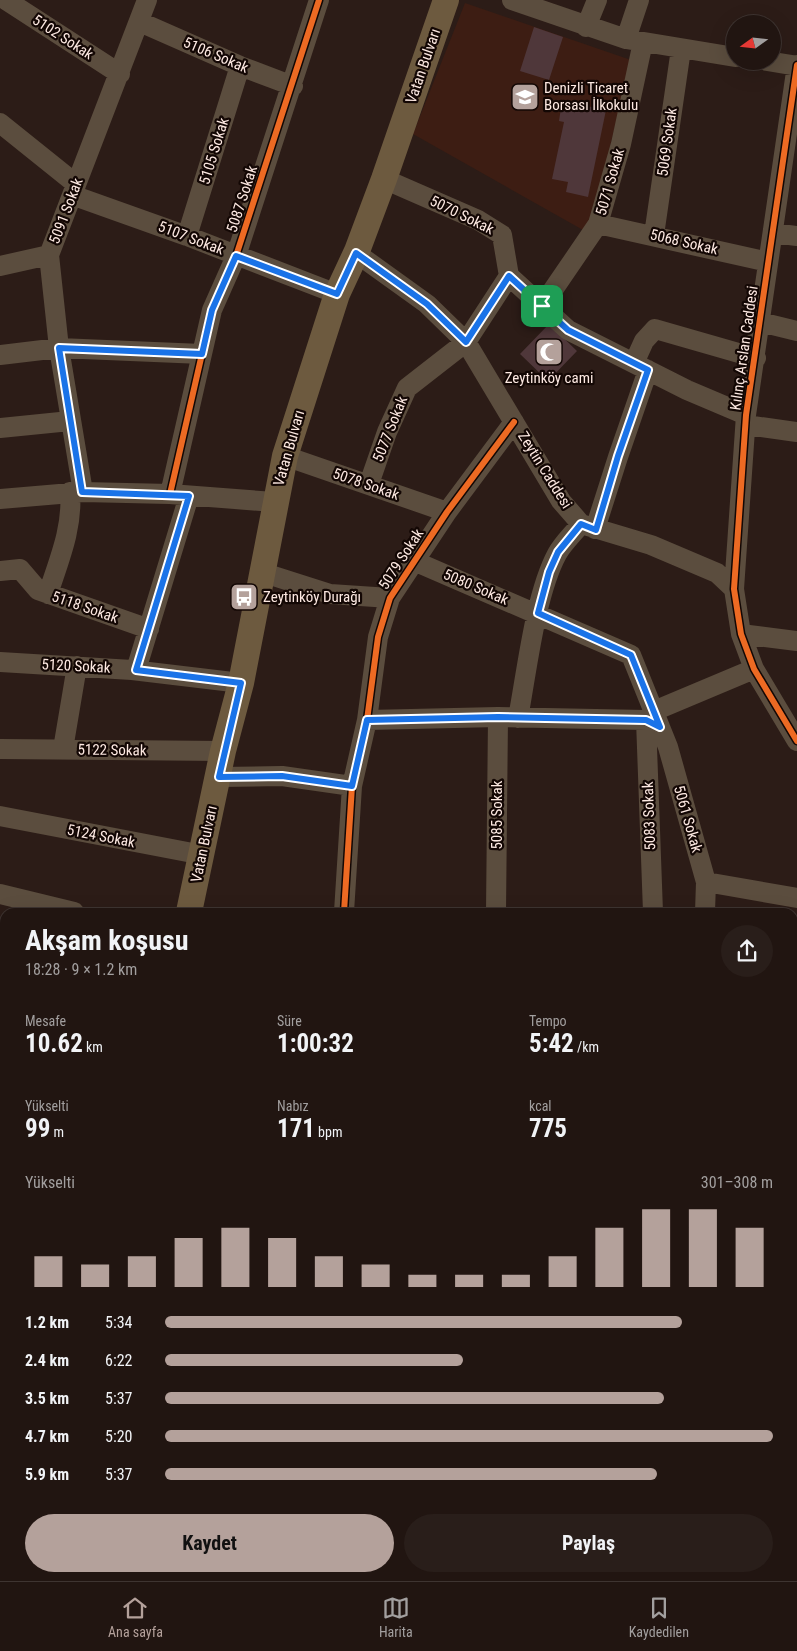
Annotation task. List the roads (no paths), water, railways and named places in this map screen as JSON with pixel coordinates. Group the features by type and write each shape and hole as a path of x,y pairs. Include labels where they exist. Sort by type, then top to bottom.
{"main road":[{"name":"Vatan Bulvarı","path":"190,908 203,854 223,752 241,683 274,502 285,456 337,294 356,253 384,179 446,0"}],"street":[{"name":"5102 Sokak","path":"6,0 120,74"},
{"name":"5091 Sokak","path":"48,594 67,534 76,492 70,421 59,348 49,255 147,0"},
{"name":"5087 Sokak","path":"136,670 149,629 180,495 202,354 212,310 236,256 293,86 319,0"},
{"path":"512,0 586,27 634,40 726,56"},
{"path":"586,27 597,0"},
{"name":"5071 Sokak","path":"542,306 598,224 621,144 638,0"},
{"name":"5106 Sokak","path":"140,22 240,66 293,86"},
{"name":"5069 Sokak","path":"654,235 680,49"},
{"path":"781,63 797,65"},
{"name":"Kılınç Arslan Caddesi","path":"797,65 792,137 768,262 746,420 734,589 741,634 754,669 797,740"},
{"name":"5105 Sokak","path":"188,236 240,66"},
{"name":"5107 Sokak","path":"0,124 74,190 236,256 337,294"},
{"name":"5070 Sokak","path":"384,179 478,220 502,235 509,276"},
{"name":"5068 Sokak","path":"598,224 768,262"},
{"path":"774,233 797,236"},
{"name":"Zeytin Caddesi","path":"356,253 427,304 466,342 561,501 588,527"},
{"path":"4,261 49,255"},
{"path":"509,276 568,330 746,420 797,432"},
{"name":"5077 Sokak","path":"369,484 387,432 407,388 466,342 509,276"},
{"path":"760,322 797,330"},
{"path":"518,718 538,613 549,572 558,552 588,527 618,456 641,366 644,341 655,329 756,358"},
{"path":"0,355 59,348 202,354"},
{"path":"0,428 70,421"},
{"name":"5079 Sokak","path":"344,908 352,786 367,720 378,637 390,598 446,512 514,422"},
{"name":"5078 Sokak","path":"285,456 446,512"},
{"path":"0,499 76,492 180,495 274,502"},
{"path":"588,527 651,546 717,573 734,589"},
{"name":"5080 Sokak","path":"414,561 538,613"},
{"name":"5118 Sokak","path":"0,571 20,569 38,590 149,629"},
{"path":"261,572 330,594 390,598"},
{"name":"5061 Sokak","path":"538,613 631,655 653,720 668,748 706,882 705,908"},
{"path":"741,634 797,641"},
{"name":"5120 Sokak","path":"0,662 136,670 241,683"},
{"path":"63,749 76,666"},
{"path":"367,720 498,717 653,720 754,669"},
{"name":"5085 Sokak","path":"496,908 498,717"},
{"name":"5083 Sokak","path":"653,720 653,908"},
{"name":"5122 Sokak","path":"0,749 223,752"},
{"path":"219,777 282,776 352,786"},
{"name":"5124 Sokak","path":"0,816 203,854"},
{"path":"706,882 797,898"},
{"path":"0,894 58,908"}],"place":[{"name":"Denizli Ticaret Borsası İlkokulu","path":"525,97"},
{"name":"Zeytinköy cami","path":"549,352"},
{"name":"Zeytinköy Durağı","path":"244,597"}]}
